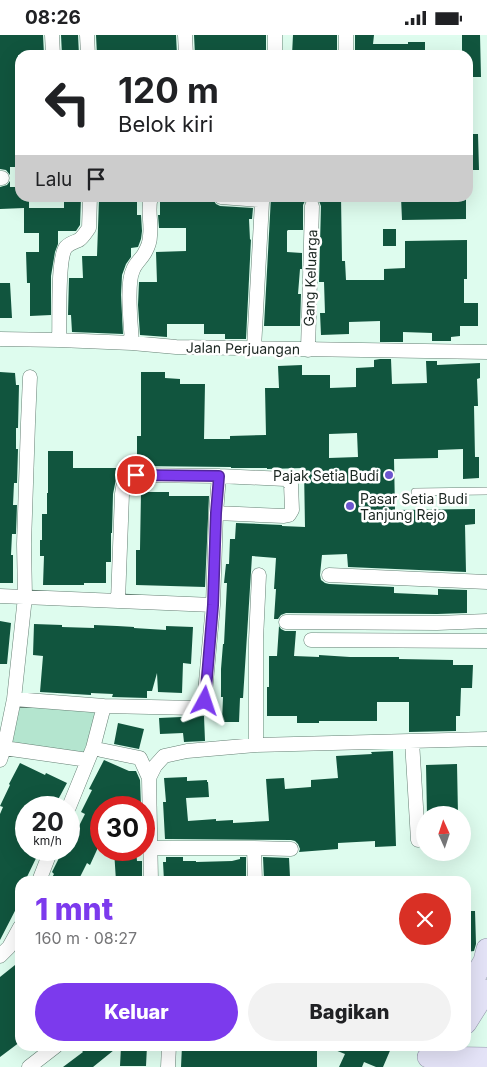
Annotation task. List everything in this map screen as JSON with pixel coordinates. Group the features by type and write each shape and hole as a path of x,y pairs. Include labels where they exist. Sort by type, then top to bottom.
{"main road":[{"path":"471,983 484,961 487,949"},
{"path":"471,1015 487,990"},
{"path":"436,1057 487,1058"}],"street":[{"path":"52,35 53,50"},
{"path":"87,35 88,50"},
{"path":"185,35 186,50"},
{"path":"275,35 275,50"},
{"path":"346,35 346,50"},
{"path":"59,340 62,254 65,248 78,240 89,228 90,202"},
{"path":"132,343 131,276 132,271 144,254 151,235 150,202"},
{"path":"254,348 262,202"},
{"name":"Gang Keluarga","path":"308,349 312,206"},
{"name":"Jalan Perjuangan","path":"0,339 132,343 176,347 487,352"},
{"path":"30,377 24,544 25,597 14,699 2,754 88,760"},
{"path":"118,601 122,494 127,477 136,475 219,476 285,479 291,486 292,511 289,515 216,513"},
{"path":"14,699 104,705 196,708 202,706 205,701 213,605 219,476"},
{"path":"256,745 258,575"},
{"path":"330,575 487,583"},
{"path":"0,596 213,605"},
{"path":"286,622 437,623 487,621"},
{"path":"311,640 487,641"},
{"path":"73,796 93,748 104,705"},
{"path":"102,750 140,758 164,756 187,751 256,745 487,739"},
{"path":"412,741 416,807"},
{"path":"149,778 155,765 164,756"},
{"path":"140,758 149,778 150,796"},
{"path":"155,848 254,847 291,849"},
{"path":"254,847 255,876"},
{"path":"41,876 47,861"},
{"path":"151,861 151,876"},
{"path":"0,956 9,947 15,936"},
{"path":"29,1067 50,1051"},
{"path":"168,1067 169,1051"}],"lane":[{"path":"415,492 487,491"}],"green space":[{"path":"14,702 96,708 88,757 7,748"}],"building":[{"path":"0,35 43,35 44,50 15,50 15,167 10,167 10,175 6,170 0,169"},
{"path":"61,35 78,35 79,50 62,50"},
{"path":"96,35 176,35 177,50 97,50"},
{"path":"194,35 266,35 266,50 195,50"},
{"path":"293,35 337,35 337,50 292,50"},
{"path":"355,35 374,35 373,44 425,42 425,50 355,50"},
{"path":"462,35 480,35 481,77 473,77 473,50 462,50"},
{"path":"473,134 478,134 479,170 473,170"},
{"path":"10,181 10,187 15,187 15,202 29,202 29,208 64,208 64,202 81,202 80,225 76,231 58,231 58,244 51,276 51,315 30,316 30,283 27,283 26,252 39,252 39,233 24,233 24,208 0,209 0,187 7,185"},
{"path":"99,202 137,202 137,215 141,215 142,231 138,247 131,248 131,257 122,275 123,334 72,332 71,315 68,315 69,278 83,278 82,256 97,256"},
{"path":"160,202 215,202 220,206 253,208 252,219 249,219 251,239 246,339 225,339 225,334 204,334 204,324 167,324 167,337 140,335 139,282 157,282 156,252 186,251 186,228 159,228 158,215 160,215"},
{"path":"271,202 304,202 303,230 287,231 287,252 302,253 302,269 300,269 298,294 301,294 300,326 264,326"},
{"path":"319,202 341,202 342,261 345,261 346,280 384,280 384,269 405,268 405,241 467,240 467,279 464,279 464,303 478,303 478,326 460,326 460,336 451,337 451,341 432,341 432,333 403,332 403,342 380,342 380,321 349,322 349,334 321,335 320,313 325,313 324,282 319,282 321,206"},
{"path":"401,202 466,202 466,219 402,220"},
{"path":"383,229 396,229 396,246 383,246"},
{"path":"0,283 10,283 12,318 0,318"},
{"path":"391,359 392,384 427,383 426,361 437,361 437,365 480,363 480,378 477,379 478,406 474,406 475,457 479,457 479,478 463,479 463,449 438,450 438,458 394,459 395,510 475,509 475,524 465,525 466,572 348,567 347,554 322,555 321,580 329,584 394,587 394,593 438,595 438,589 467,590 467,613 286,613 278,619 274,619 276,558 252,556 243,698 240,698 239,722 222,722 221,669 227,583 224,583 226,564 229,564 230,539 235,539 236,523 305,527 304,468 137,466 137,436 141,436 141,372 165,372 165,378 180,379 180,384 205,384 204,439 230,439 230,436 266,435 265,388 279,388 278,366 302,365 302,375 330,375 330,388 356,387 356,368 374,367 374,360","holes":["357,433 358,457 329,458 329,434"]},
{"path":"0,372 15,373 16,385 19,385 18,428 16,428 16,449 18,449 17,483 14,483 13,505 17,505 16,534 12,534 11,555 13,555 13,583 0,583"},
{"path":"48,451 73,451 73,468 116,468 113,494 111,562 106,562 106,583 43,585 44,556 40,556 40,540 42,540 42,514 47,514"},
{"path":"141,492 169,492 169,496 209,496 205,587 136,585 136,550 140,550"},
{"path":"0,621 11,623 7,664 0,664"},
{"path":"34,624 94,628 94,625 117,626 166,630 166,626 193,627 191,664 183,663 182,693 158,692 157,673 152,691 147,691 147,698 112,697 113,694 91,693 91,695 40,692 43,656 33,655"},
{"path":"279,626 285,631 296,631 294,656 399,657 399,659 453,660 453,665 473,665 472,688 461,688 460,716 456,716 456,731 409,732 409,702 377,702 377,721 297,723 297,716 267,716 269,656 277,656"},
{"path":"204,716 205,741 184,742 183,733 160,734 159,718"},
{"path":"118,723 144,729 139,749 114,744"},
{"path":"393,751 396,846 375,847 375,841 338,843 338,849 299,852 298,844 291,840 165,839 163,802 166,802 164,778 187,777 187,781 207,780 209,797 186,798 188,821 216,819 216,821 233,820 233,823 269,821 266,779 284,778 285,789 311,787 311,780 338,778 336,756"},
{"path":"104,760 129,771 136,771 140,780 141,796 90,796 90,861 92,861 90,865 87,863 80,876 53,876 54,874 52,872 58,861 80,861 80,824 85,814 81,812 92,790 89,789"},
{"path":"20,763 67,783 60,796 15,796 15,861 35,861 27,876 15,876 15,911 0,940 0,814 3,807 0,806"},
{"path":"457,764 458,806 427,806 426,765"},
{"path":"166,857 183,857 183,861 196,862 232,861 240,859 240,857 246,857 246,876 164,876 163,862 166,862"},
{"path":"263,857 289,858 290,876 264,876"},
{"path":"115,861 142,861 142,876 116,876"},
{"path":"471,911 475,911 476,944 474,951 471,951"},
{"path":"15,965 15,1046 0,1057 0,977"},
{"path":"113,1051 93,1067 63,1067 83,1052"},
{"path":"121,1051 147,1051 146,1066 120,1066"},
{"path":"182,1051 317,1051 317,1067 181,1067"},
{"path":"338,1051 390,1051 383,1067 376,1067 364,1062 362,1067 339,1067 345,1054"}],"place":[{"name":"Pajak Setia Budi","path":"389,475"},
{"name":"Pasar Setia Budi Tanjung Rejo","path":"350,506"}],"route":[{"path":"136,475 219,476 213,605 205,701"}]}
